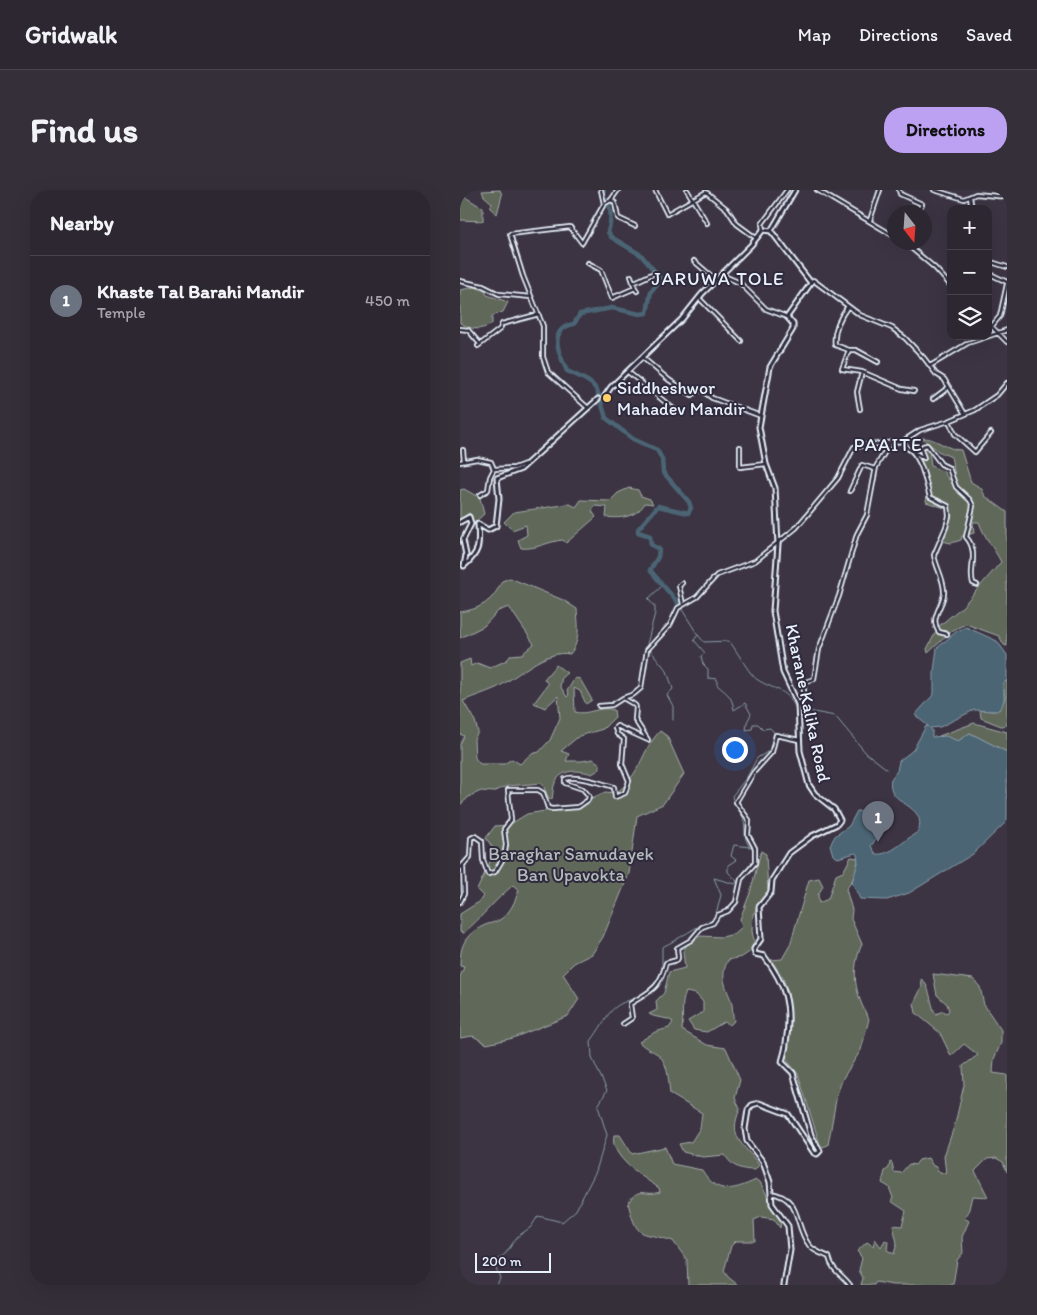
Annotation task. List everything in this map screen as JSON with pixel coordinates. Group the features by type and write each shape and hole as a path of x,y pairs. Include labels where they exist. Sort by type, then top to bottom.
{"street":[{"path":"601,190 604,204"},
{"path":"588,408 548,372 543,357 543,326 510,234 570,227 582,242 604,204 618,190"},
{"path":"655,190 666,214 706,192 727,209 737,224 756,238"},
{"path":"688,190 692,200 707,223"},
{"path":"763,230 762,224 786,190"},
{"path":"771,231 795,190"},
{"path":"817,190 836,203 870,220 887,231"},
{"path":"870,220 880,190"},
{"path":"900,190 900,194 922,205"},
{"path":"934,190 955,198 964,199 982,193 1007,197"},
{"path":"970,197 971,205"},
{"path":"610,200 615,203 618,218 635,226"},
{"path":"763,230 771,231 811,282"},
{"path":"460,522 465,517 469,517 471,524 463,540 466,555 464,566 478,550 481,538 478,524 488,530 496,526 499,499 497,478 516,472 598,399 605,396 611,387 682,319 699,298 763,230"},
{"path":"913,250 920,258 935,268 947,282"},
{"path":"694,261 716,280"},
{"path":"992,262 1007,267"},
{"path":"588,263 601,270 612,298 636,290 631,276"},
{"path":"633,282 654,274"},
{"path":"722,275 740,283 766,309 787,317 811,282"},
{"path":"992,275 1007,283 1000,316 992,326 1007,342"},
{"path":"811,282 813,280 860,315 892,328 916,350 949,387 965,414"},
{"path":"460,281 483,286 499,294 532,297"},
{"path":"699,298 741,341"},
{"path":"848,306 840,319 834,339 835,345 849,350 856,350 878,362"},
{"path":"460,329 468,330 479,345 500,329 502,324 539,314"},
{"name":"Kharane Kalika Road","path":"784,1285 790,1250 788,1226 772,1204 769,1177 763,1162 747,1141 746,1119 752,1105 759,1103 788,1114 814,1152 817,1154 820,1150 811,1134 793,1073 782,1062 788,1026 787,1000 783,986 780,978 764,956 755,954 754,951 761,939 760,904 771,892 772,880 784,858 804,840 837,824 840,820 834,809 810,788 800,740 798,704 783,672 773,611 778,544 775,488 766,464 760,431 771,364 793,329 793,324 787,317"},
{"path":"930,366 968,343 1007,330"},
{"path":"849,350 842,369 862,372 902,389 914,391"},
{"path":"643,358 669,380 692,395 700,390 712,398 761,416"},
{"path":"628,372 675,410"},
{"path":"860,409 857,392 862,372"},
{"path":"599,706 612,705 634,694 641,688 648,650 669,627 675,612 683,604 697,597 717,576 755,561 765,551 778,544 796,528 832,486 854,447 903,441 920,430 965,414 997,395 1007,383"},
{"path":"933,399 949,387"},
{"path":"949,421 955,434 975,452 991,434"},
{"path":"903,441 920,461 923,478 930,497 948,506 949,516 946,527 934,555 941,573 944,594 936,612 935,624 940,632 947,634"},
{"path":"798,704 805,699 803,683 814,679 817,672 819,649 839,596 857,534 867,515 875,469 890,443"},
{"path":"911,450 924,458 921,450 923,446 928,446 941,464 949,468 956,487 973,506 966,537 971,545 974,562 972,580 977,585"},
{"path":"740,447 740,467 766,464"},
{"path":"463,450 462,462 477,459 491,462 494,469 490,477 488,490 480,495"},
{"path":"494,469 514,468 529,462"},
{"path":"850,491 862,465 875,469"},
{"path":"682,583 679,586 683,604"},
{"path":"460,902 464,894 462,866 470,857 471,838 475,836 482,841 483,860 488,874 495,872 504,857 506,845 504,829 511,820 508,790 538,790 543,793 548,808 552,809 578,806 588,800 589,796 583,789 565,783 565,780 572,777 614,788 615,797 625,793 629,781 622,764 624,739 617,734 615,728 617,726 632,731 646,741 648,739 635,720 636,705 623,698"},
{"path":"623,1024 632,1018 630,1004 655,988 662,978 666,963 677,960 677,948 691,940 702,927 713,923 718,915 728,911 736,902 741,878 755,863 756,854 748,835 749,820 736,802 754,772 772,752 776,735 800,740"},
{"path":"772,1193 783,1195 792,1204 809,1246 829,1257 832,1267 844,1276 850,1285"}],"green space":[{"path":"500,190 502,195 497,214 490,208 492,203 484,196 482,191"},
{"path":"460,194 483,208 483,221 460,220"},
{"path":"475,287 485,291 487,295 508,302 503,312 492,316 492,324 480,329 460,323 460,290"},
{"path":"922,438 932,439 951,448 961,450 971,482 981,488 985,496 1007,512 1007,646 1004,645 999,636 966,624 953,630 928,653 927,649 939,626 962,607 1001,562 979,522 973,522 974,533 962,536 961,540 951,543 942,541 952,515 945,508 926,502 928,488 922,479 920,466 907,451 917,445 929,450 931,466 944,472 949,480 955,475 951,457 938,451"},
{"path":"629,488 638,490 641,496 650,499 653,504 645,503 642,508 633,514 617,518 606,517 607,507 595,506 592,511 596,517 566,543 563,540 532,548 521,548 518,540 527,535 526,525 512,530 504,522 514,512 570,504 576,507 581,500 610,501 618,493"},
{"path":"464,489 480,498 484,514 474,523 469,513 460,520 460,490"},
{"path":"510,578 563,600 577,609 577,638 574,649 570,654 551,656 541,660 496,688 463,701 475,721 478,732 474,739 475,758 480,764 504,764 512,759 520,764 531,754 539,752 550,740 560,718 558,696 545,708 534,703 548,684 544,679 556,665 567,673 562,677 560,686 567,697 569,695 567,691 575,678 580,679 592,700 586,704 580,691 574,688 575,712 585,713 599,709 609,709 614,710 615,717 603,729 579,736 561,751 569,754 566,761 593,759 600,764 600,769 592,774 571,771 562,775 554,785 552,799 549,799 542,783 507,786 493,792 481,791 470,796 460,805 460,744 464,736 460,734 460,663 470,659 471,666 477,663 490,668 507,660 511,655 522,654 534,644 509,607 498,611 484,626 460,638 460,612 474,609 486,603 495,594 502,581"},
{"path":"1007,680 1007,725 1001,726 981,718 980,710 994,711 1000,709 1005,698 1003,684"},
{"path":"974,723 1007,732 1007,752 970,733 958,741 939,736"},
{"name":"Baraghar Samudayek Ban Upavokta","path":"660,731 667,736 684,774 663,804 637,816 629,874 603,937 592,954 574,963 563,974 579,999 568,1016 513,1038 487,1044 473,1036 460,1038 460,977 464,967 460,966 462,947 471,933 499,920 507,913 519,890 513,885 464,933 460,932 460,914 479,902 483,896 477,890 495,851 486,838 495,826 509,825 527,814 575,806 605,792 616,793 637,770 648,747"},
{"path":"761,851 766,854 768,893 753,914 752,931 754,941 751,951 742,957 728,960 724,971 724,980 732,1002 734,1021 730,1025 724,1022 707,1032 694,1030 688,1021 703,1012 703,1002 696,994 686,992 683,1006 682,1030 707,1045 726,1048 740,1080 735,1098 740,1109 736,1119 736,1134 743,1146 759,1165 755,1170 737,1167 725,1155 703,1157 683,1152 679,1144 691,1142 700,1128 702,1113 670,1094 666,1066 656,1053 639,1042 655,1032 669,1028 673,1022 649,1014 657,1010 656,1001 664,993 669,972 685,968 683,952 687,944 700,936 722,937 734,934 742,927 740,919 750,893"},
{"path":"851,857 858,858 858,862 853,878 846,889 852,910 851,919 862,944 858,954 855,973 857,991 869,1019 861,1050 843,1078 837,1094 828,1145 823,1147 820,1145 798,1074 786,1059 788,993 783,978 771,960 782,959 790,945 809,880 819,878 823,886 818,895 819,903 828,899 836,875 843,872"},
{"path":"933,974 973,979 980,987 984,1005 1001,1030 1001,1043 994,1059 993,1073 1007,1075 1007,1172 1003,1162 996,1158 987,1159 975,1171 988,1197 972,1196 968,1213 964,1218 969,1221 962,1237 963,1253 957,1260 953,1285 893,1285 876,1282 874,1285 861,1285 863,1278 859,1270 862,1258 857,1251 867,1242 873,1246 875,1239 881,1247 885,1240 888,1242 887,1250 894,1254 897,1243 893,1225 902,1226 906,1211 891,1201 893,1198 889,1187 882,1183 885,1171 889,1168 890,1162 894,1172 901,1173 909,1164 915,1165 919,1160 928,1158 933,1166 937,1167 937,1171 946,1174 944,1156 955,1124 964,1085 963,1066 978,1055 964,1044 951,1056 940,1033 916,1013 914,1003 922,987 921,979 927,986 936,1014 943,1011 947,1013 949,1010 947,1004 937,995"},
{"path":"614,1135 620,1135 632,1154 665,1147 672,1164 702,1170 713,1184 719,1187 732,1188 740,1187 756,1180 760,1182 781,1221 780,1228 774,1219 761,1217 754,1220 755,1241 736,1241 731,1246 724,1271 738,1285 688,1285 687,1260 673,1241 647,1234 638,1229 631,1215 628,1203 636,1194 660,1192 659,1188 636,1172 622,1159 614,1143"}],"water":[{"path":"966,627 997,641 1007,655 1007,680 1003,684 1004,702 997,711 974,710 940,727 930,728 932,730 932,737 946,736 958,741 970,733 1007,752 1007,821 973,854 909,893 887,900 860,899 852,882 858,863 857,854 838,858 833,855 830,845 835,836 849,826 857,811 874,813 888,822 871,846 876,854 892,850 918,832 920,823 918,815 894,795 891,788 891,779 897,771 899,761 913,750 926,726 929,727 915,715 934,694 937,648 957,631"}],"waterway":[{"path":"604,190 602,194 610,212 608,232 611,237 641,255 662,280 651,291 647,313 640,314 612,308 580,314 574,324 560,331 557,343 567,371 586,380 595,388 606,418 633,439 657,450 662,459 663,472 689,502 691,508 688,513 658,506 638,529 638,532 650,536 651,545 659,549 658,557 650,570 678,603"},
{"path":"646,648 655,613 655,607 648,599 662,586"},
{"path":"681,608 698,635 694,640 705,653 701,656 703,664 708,669 708,678 717,679 717,685 726,692 734,710 745,703 751,714 746,730 752,729 753,724 758,724 763,729 770,728 774,732 769,751 757,758 747,777 732,796 734,804 743,818 746,838 750,847 734,845 731,856 736,860 728,865 728,872 737,881 735,884 714,878 721,895 715,918"},
{"path":"698,635 704,642 729,641 754,677 784,693 795,707"},
{"path":"651,651 667,671 673,689 667,695 673,706 673,720"},
{"path":"803,710 835,716 866,753 887,769"},
{"path":"662,972 662,947 713,920"},
{"path":"643,994 658,980"},
{"path":"497,1285 500,1278 494,1263 506,1253 517,1237 531,1227 538,1216 562,1222 576,1210 596,1171 607,1135 598,1106 607,1090 592,1058 591,1041 615,1008 629,1000 640,997"}],"place":[{"name":"Siddheshwor Mahadev Mandir","path":"607,398"},
{"name":"Khaste Tal Barahi Mandir","path":"878,842"}],"district":[{"name":"JARUWA TOLE","path":"718,278"},
{"name":"PAAITE","path":"888,444"}]}
